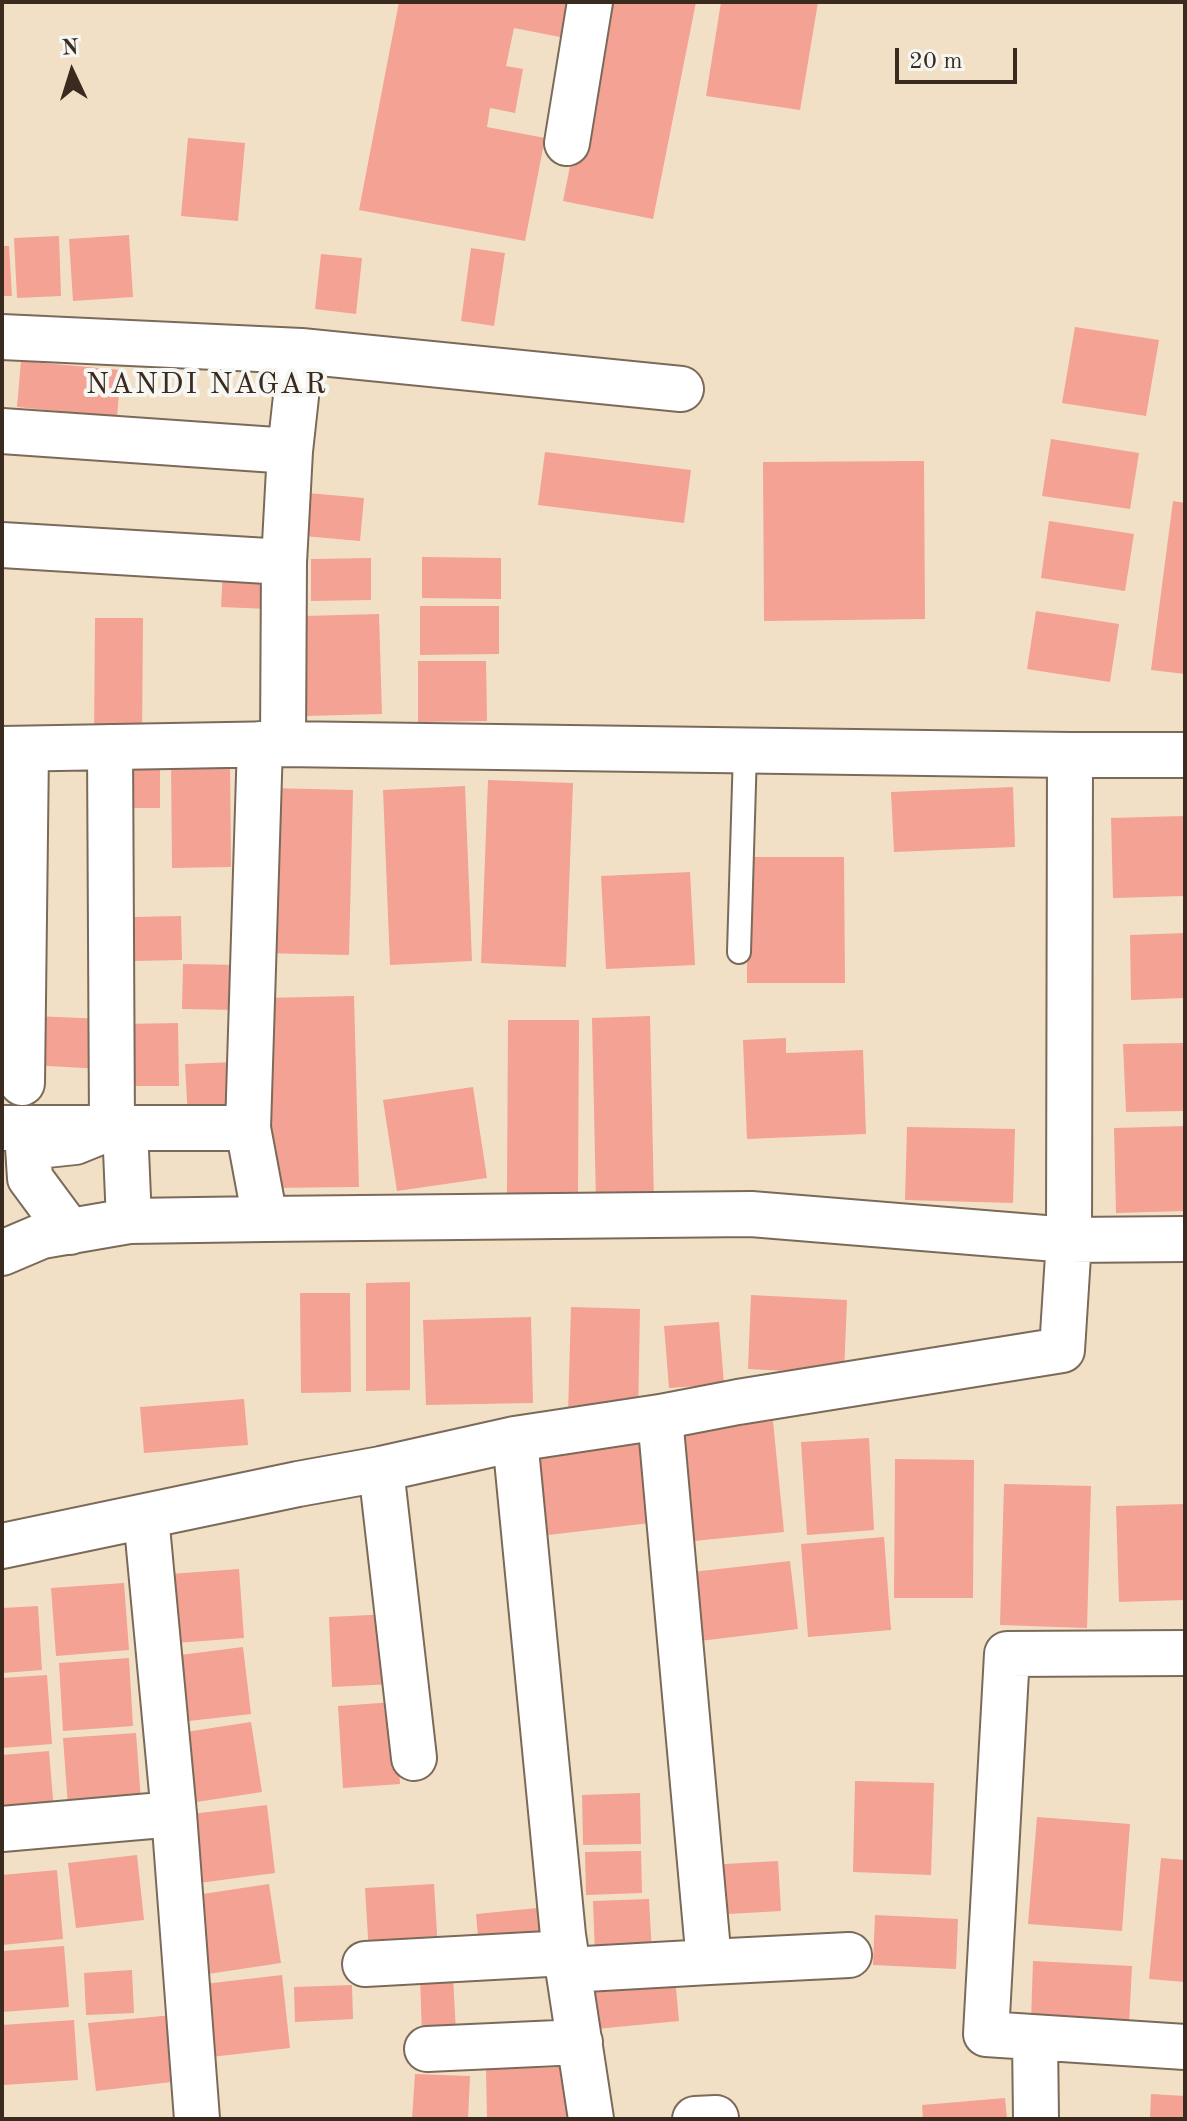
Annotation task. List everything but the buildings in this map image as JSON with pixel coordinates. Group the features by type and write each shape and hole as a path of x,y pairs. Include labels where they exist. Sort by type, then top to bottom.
{"street":[{"path":"567,143 590,2"},
{"path":"2,337 301,351 681,389"},
{"path":"265,1219 248,1128 290,451 301,351"},
{"path":"2,431 290,451"},
{"path":"2,545 284,562"},
{"path":"22,1083 14,749 271,744 1185,755"},
{"path":"110,747 119,1127 129,1221"},
{"path":"2,1546 515,1439 1062,1350 1069,1240 1070,755"},
{"path":"70,1232 30,1178 28,1147 75,1142 119,1127"},
{"path":"2,1128 248,1128"},
{"path":"2,1253 42,1236 129,1221 265,1219 751,1214 1069,1240 1185,1239"},
{"path":"660,1417 709,1962"},
{"path":"515,1439 567,1961 591,2119"},
{"path":"381,1469 414,1758"},
{"path":"146,1516 174,1814 197,2119"},
{"path":"1185,1653 1007,1654 986,2034 1185,2047"},
{"path":"2,1829 174,1814"},
{"path":"365,1964 709,1962 849,1955"},
{"path":"1035,2038 1036,2119"},
{"path":"427,2049 580,2042"}],"lane":[{"path":"739,952 745,751"}],"district":[{"name":"NANDI NAGAR","path":"207,385"}]}
